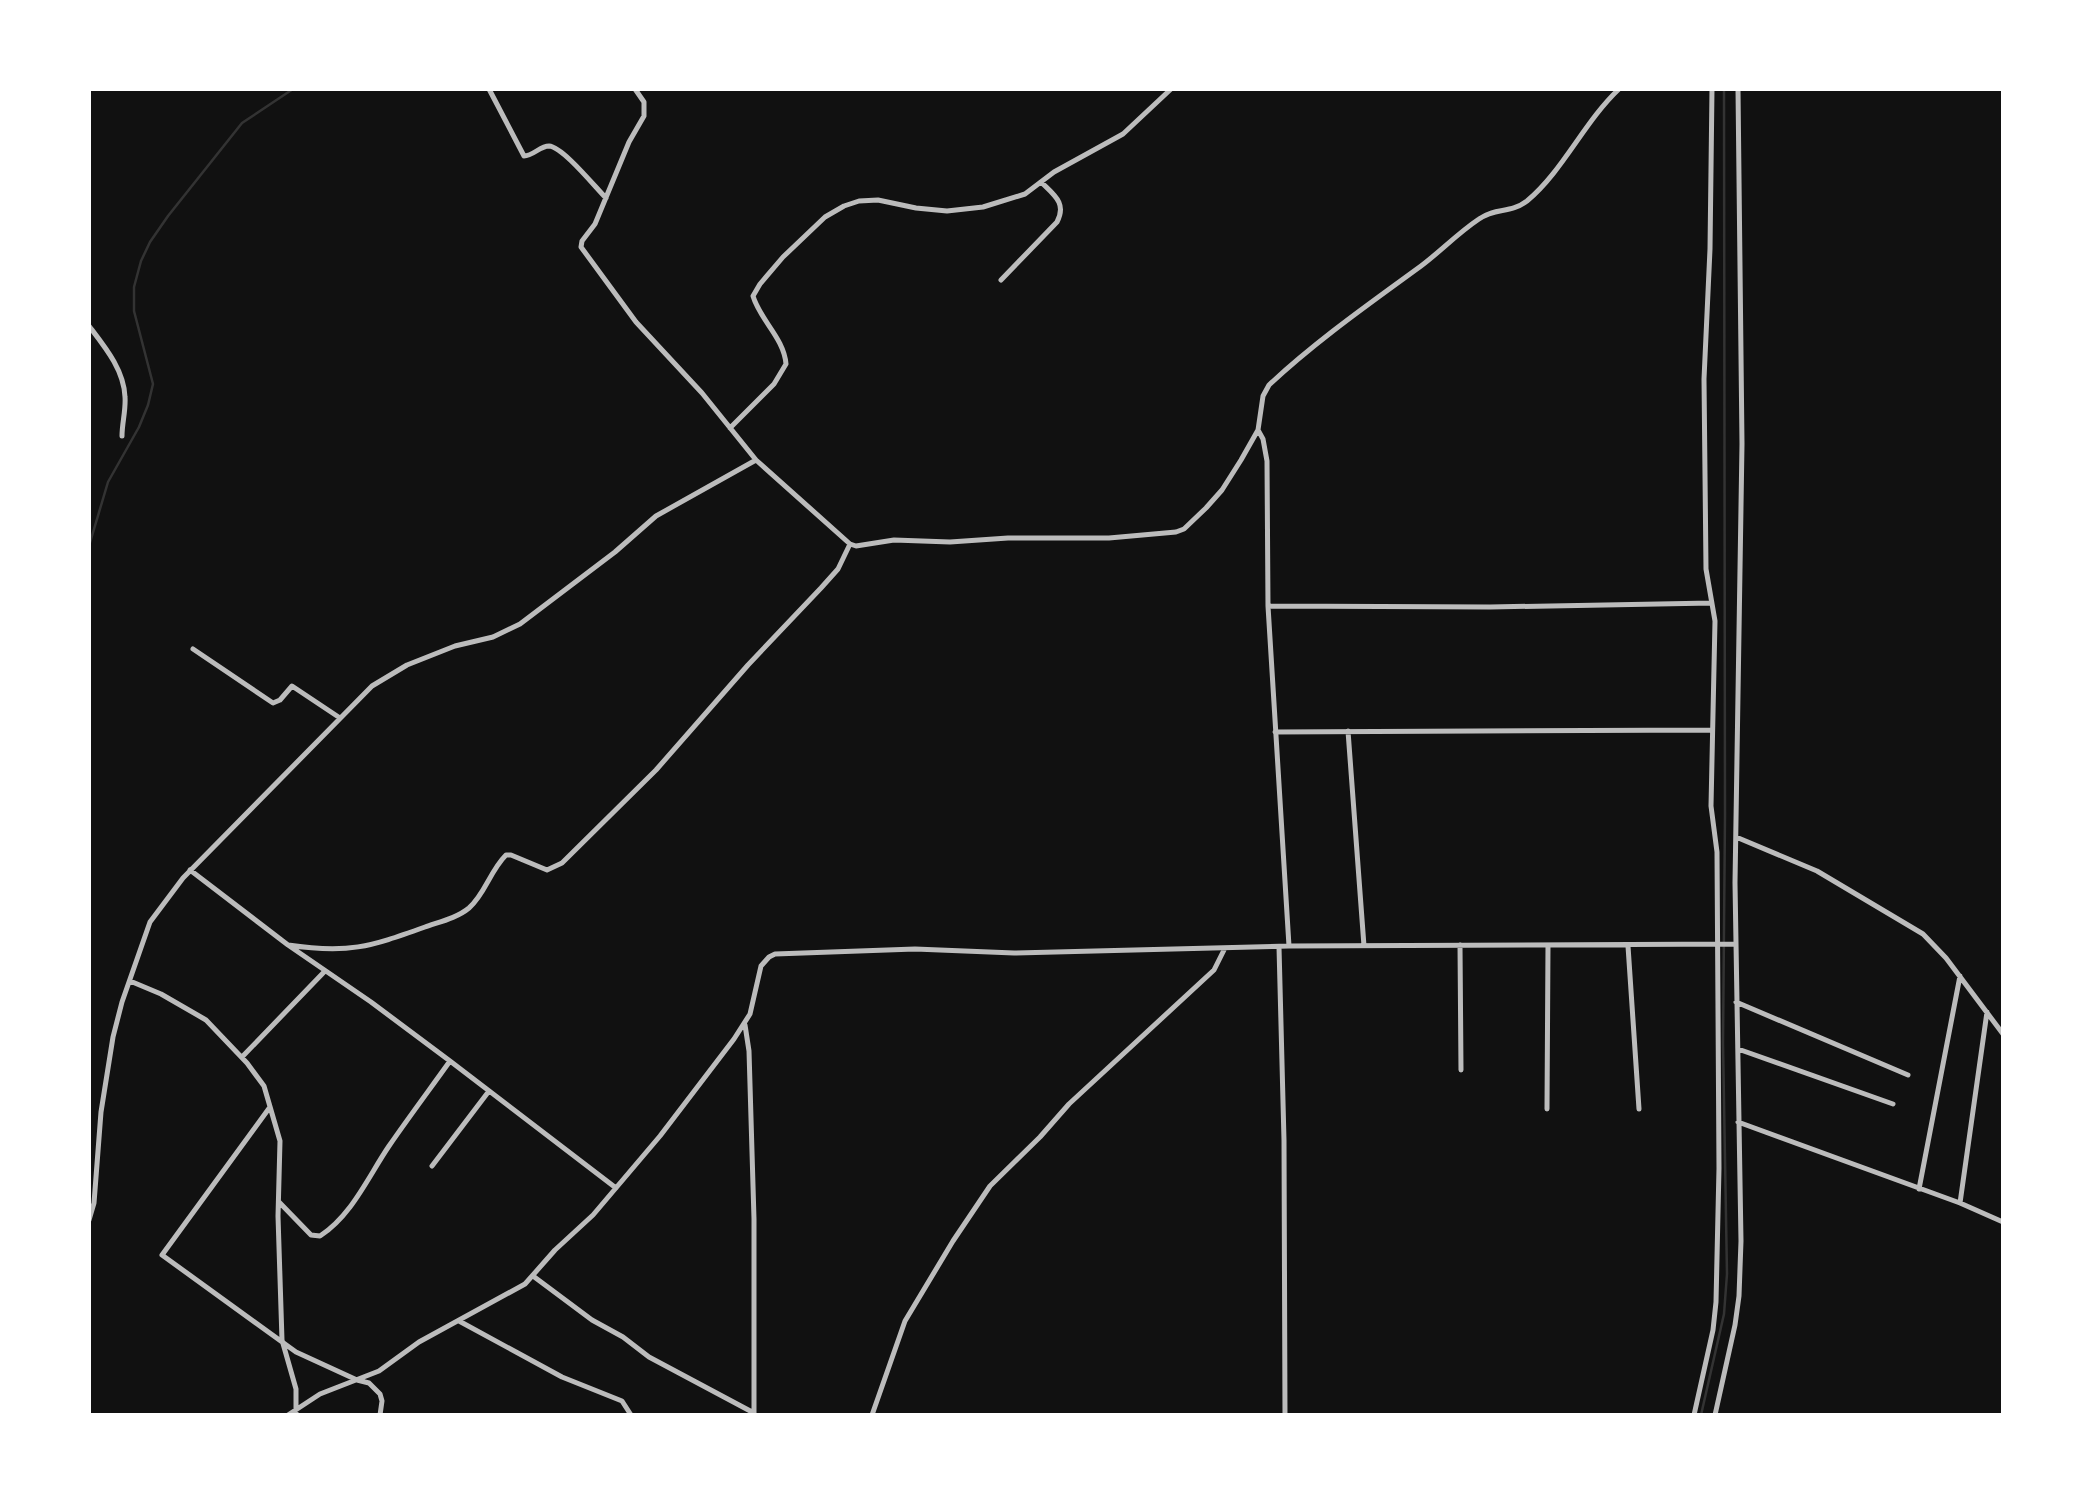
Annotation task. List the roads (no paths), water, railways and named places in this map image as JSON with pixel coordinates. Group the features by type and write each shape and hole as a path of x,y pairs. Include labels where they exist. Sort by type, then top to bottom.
{"street":[{"path":"489,89 524,156 546,146 554,148 567,157 606,198"},
{"path":"635,89 645,104 644,116 629,142 595,224 582,241 581,247 636,321 756,460 850,544 863,546 894,540 950,542 1008,538 1110,538 1176,532 1191,523 1222,489 1258,430 1263,396 1269,385 1477,220 1493,212 1516,209 1528,200 1555,171 1586,126 1619,89"},
{"path":"730,428 774,384 786,364 784,351 756,304 756,289 783,257 825,217 859,201 878,200 947,211 983,207 1025,194 1066,165 1112,142 1171,89"},
{"path":"1694,1415 1711,1341 1716,1302 1719,1168 1717,852 1711,806 1715,621 1706,569 1704,379 1710,248 1712,89"},
{"path":"1715,1415 1739,1296 1741,1241 1734,944 1742,444 1738,89"},
{"path":"1001,280 1056,222 1061,213 1060,203 1041,182"},
{"path":"89,326 121,377 125,398 122,436"},
{"path":"1258,430 1263,439 1267,461 1268,606 1289,946"},
{"path":"89,1220 96,1188 101,1112 113,1037 150,922 190,870 372,686 407,664 455,646 493,637 520,624 615,552 647,522 756,460"},
{"path":"288,945 323,950 350,950 373,946 462,914 482,893 506,855 547,870 562,863 656,770 748,665 815,595 838,569 850,544"},
{"path":"1268,606 1490,607 1712,603"},
{"path":"193,649 273,703 280,700 292,686 340,718"},
{"path":"1275,732 1712,730"},
{"path":"1348,732 1364,946"},
{"path":"1736,837 1817,871 1923,934 1960,976 2003,1034"},
{"path":"190,870 288,945 450,1061 616,1188"},
{"path":"288,1415 320,1394 379,1371 419,1342 511,1294 533,1276 616,1188 676,1116 745,1025 754,1000 761,966 775,954 915,949 1014,953 1289,946 1734,944"},
{"path":"1460,945 1461,1070"},
{"path":"1548,946 1548,1109"},
{"path":"1628,946 1639,1109"},
{"path":"1279,947 1284,1140 1285,1415"},
{"path":"872,1415 905,1321 990,1186 1069,1104 1213,970 1225,948"},
{"path":"242,1058 325,971"},
{"path":"1919,1189 1960,976"},
{"path":"130,981 161,993 198,1015 242,1058 264,1086 281,1149 279,1202 282,1340 294,1377 296,1411"},
{"path":"1737,1002 1908,1075"},
{"path":"1960,1203 1987,1012"},
{"path":"533,1276 592,1320 623,1337 649,1357 754,1414 754,1219 749,1051 745,1025"},
{"path":"1738,1049 1894,1104"},
{"path":"279,1202 311,1235 320,1236 328,1231 352,1204 388,1147 450,1061"},
{"path":"432,1166 489,1091"},
{"path":"271,1106 162,1255 309,1360 369,1383 380,1394 380,1415"},
{"path":"1738,1122 1960,1203 2003,1223"},
{"path":"89,1177 96,1188"},
{"path":"459,1321 562,1377 622,1401 631,1415"}],"waterway":[{"path":"89,546 108,482 139,427 153,384 134,311 134,287 141,261 168,216 242,123 293,89"},
{"path":"1701,1415 1724,1314 1727,1274 1723,1043 1724,89"}]}
